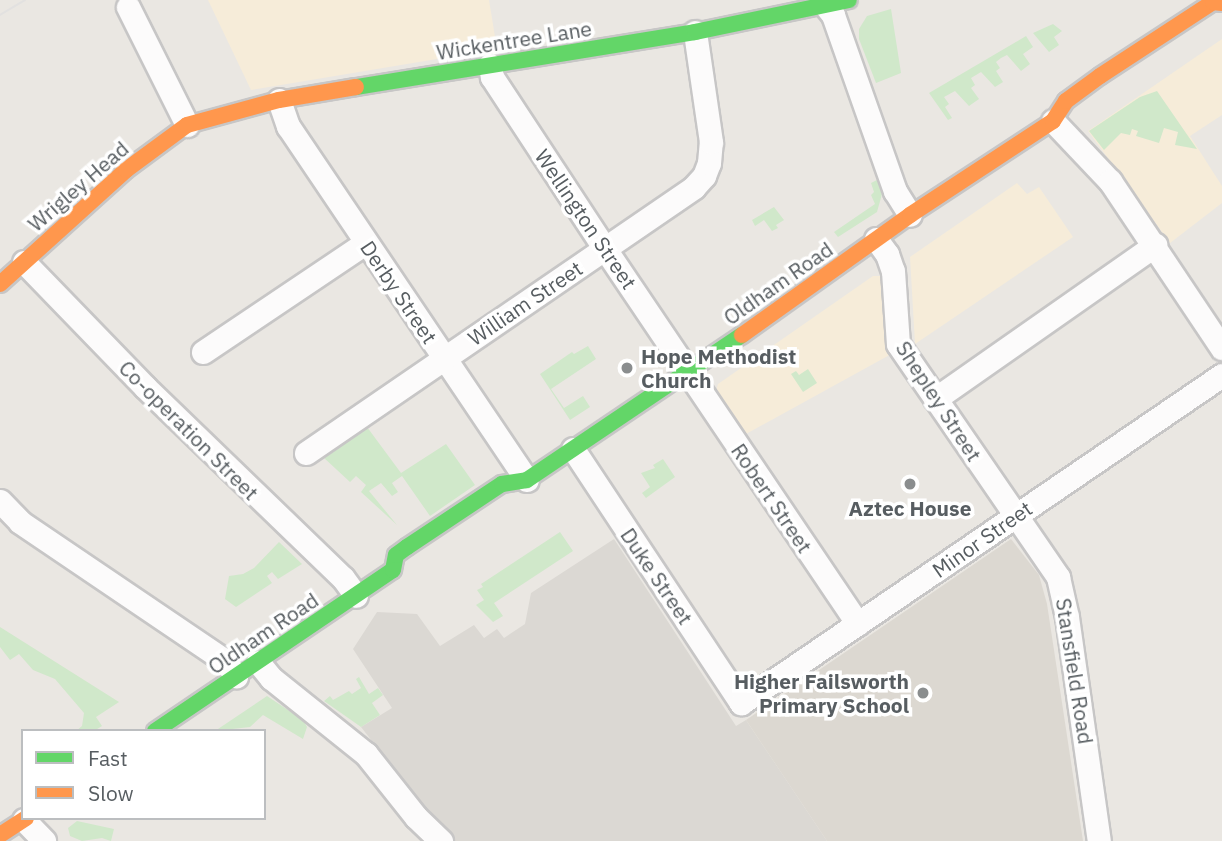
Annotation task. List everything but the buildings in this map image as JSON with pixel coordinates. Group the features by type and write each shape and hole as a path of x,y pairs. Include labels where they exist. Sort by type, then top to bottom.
{"main road":[{"name":"Wickentree Lane","path":"187,125 279,100 695,32 849,0"},
{"name":"Oldham Road","path":"158,729 393,570 396,555 428,533 502,484 522,490 573,449 910,215 1064,120 1066,101 1100,76 1213,2 1222,3"},
{"name":"Wrigley Head","path":"0,284 126,170 187,125"},
{"path":"393,570 409,574"},
{"path":"0,835 23,820"}],"street":[{"path":"825,5 833,15 895,191 910,215"},
{"path":"128,7 187,125"},
{"name":"William Street","path":"306,453 694,187 704,176 711,142 695,32"},
{"name":"Wellington Street","path":"490,65 492,77 688,371"},
{"name":"Derby Street","path":"279,100 288,126 444,359 522,490"},
{"path":"1064,120 1155,245 1222,348"},
{"name":"Shepley Street","path":"876,239 887,254 893,271 898,344 1017,514"},
{"path":"202,352 365,243"},
{"path":"935,399 1155,245"},
{"name":"Co-operation Street","path":"24,262 154,396 343,578 356,596"},
{"name":"Robert Street","path":"688,371 858,624"},
{"name":"Minor Street","path":"741,703 1222,375"},
{"name":"Duke Street","path":"573,449 741,703"},
{"path":"0,501 20,522 225,662 236,676"},
{"name":"Stansfield Road","path":"1017,514 1061,586 1099,841"},
{"path":"258,662 271,678 366,754 416,817 441,841"},
{"path":"26,820 44,841"}],"shaded area":[{"path":"208,0 489,0 497,49 251,90"},
{"path":"1222,39 1222,115 1190,136 1222,186 1222,203 1170,243 1088,131"},
{"path":"1017,183 1027,194 1039,187 1073,237 915,344 910,257"},
{"path":"873,276 888,276 895,352 746,434 716,391 718,384"},
{"path":"614,539 736,726 746,720 827,841 451,841 361,727 392,708 353,649 377,612 417,614 440,646 474,625 484,638 497,629 504,638 525,624 531,593"},
{"name":"Higher Failsworth Primary School","path":"1011,539 1039,575 1047,604 1083,841 827,841 746,720"}],"green space":[{"path":"891,9 901,73 876,83 859,39 859,29 867,16"},
{"path":"1053,24 1062,31 1054,37 1059,45 1049,52 1033,33"},
{"path":"1026,36 1033,47 1023,54 1030,64 1021,71 1007,55 1001,58 996,62 1000,68 996,71 1003,82 995,87 981,72 971,78 975,85 971,88 979,99 969,106 955,91 944,97 949,104 945,107 952,118 948,120 929,93"},
{"path":"1157,91 1197,149 1175,145 1178,132 1164,128 1159,143 1136,136 1138,131 1132,129 1130,135 1121,133 1104,150 1089,131 1140,97"},
{"path":"877,180 882,194 877,212 838,237 834,232 875,204 871,195 874,192 871,183"},
{"path":"774,207 784,220 776,225 778,228 772,231 764,220 755,226 752,220"},
{"path":"588,346 596,359 551,389 564,408 583,396 590,407 570,420 540,374 572,352 574,354"},
{"path":"808,369 817,383 803,392 791,374 796,371 799,375"},
{"path":"367,427 401,473 446,444 475,485 430,516 402,476 392,483 398,492 392,496 381,483 369,491 397,525 361,492 366,485 356,476 350,482 323,457"},
{"path":"663,459 675,477 646,498 642,493 650,487 641,473 655,468 653,465"},
{"path":"560,532 573,551 494,603 503,616 493,622 476,605 484,600 477,590 483,587 481,584"},
{"path":"279,542 302,564 278,579 272,572 267,576 272,583 236,607 225,599 229,576 243,574 254,568"},
{"path":"0,627 119,702 96,717 102,726 97,729 78,729 82,726 84,713 55,679 33,670 19,654 10,660 0,647"},
{"path":"359,677 369,694 378,688 383,695 372,703 380,715 361,727 324,701 330,696 333,700 361,688 356,679"},
{"path":"267,696 303,720 307,727 303,739 263,715 250,727 218,729"},
{"path":"77,821 114,829 111,841 102,838 82,841 70,836 68,828"}],"tram line":[{"path":"0,15 25,0"}],"traffic: fast":[{"path":"356,87 695,32 849,0"},
{"path":"158,729 393,570 396,555 407,547 502,484 527,480 742,335"}],"traffic: slow":[{"path":"742,335 910,215 1053,121 1066,101 1100,76 1213,2 1222,3"},
{"path":"0,284 126,170 187,125 279,100 356,87"},
{"path":"0,835 23,820"}],"place":[{"name":"Hope Methodist Church","path":"627,368"},
{"name":"Aztec House","path":"910,484"},
{"name":"Higher Failsworth Primary School","path":"923,693"}]}
